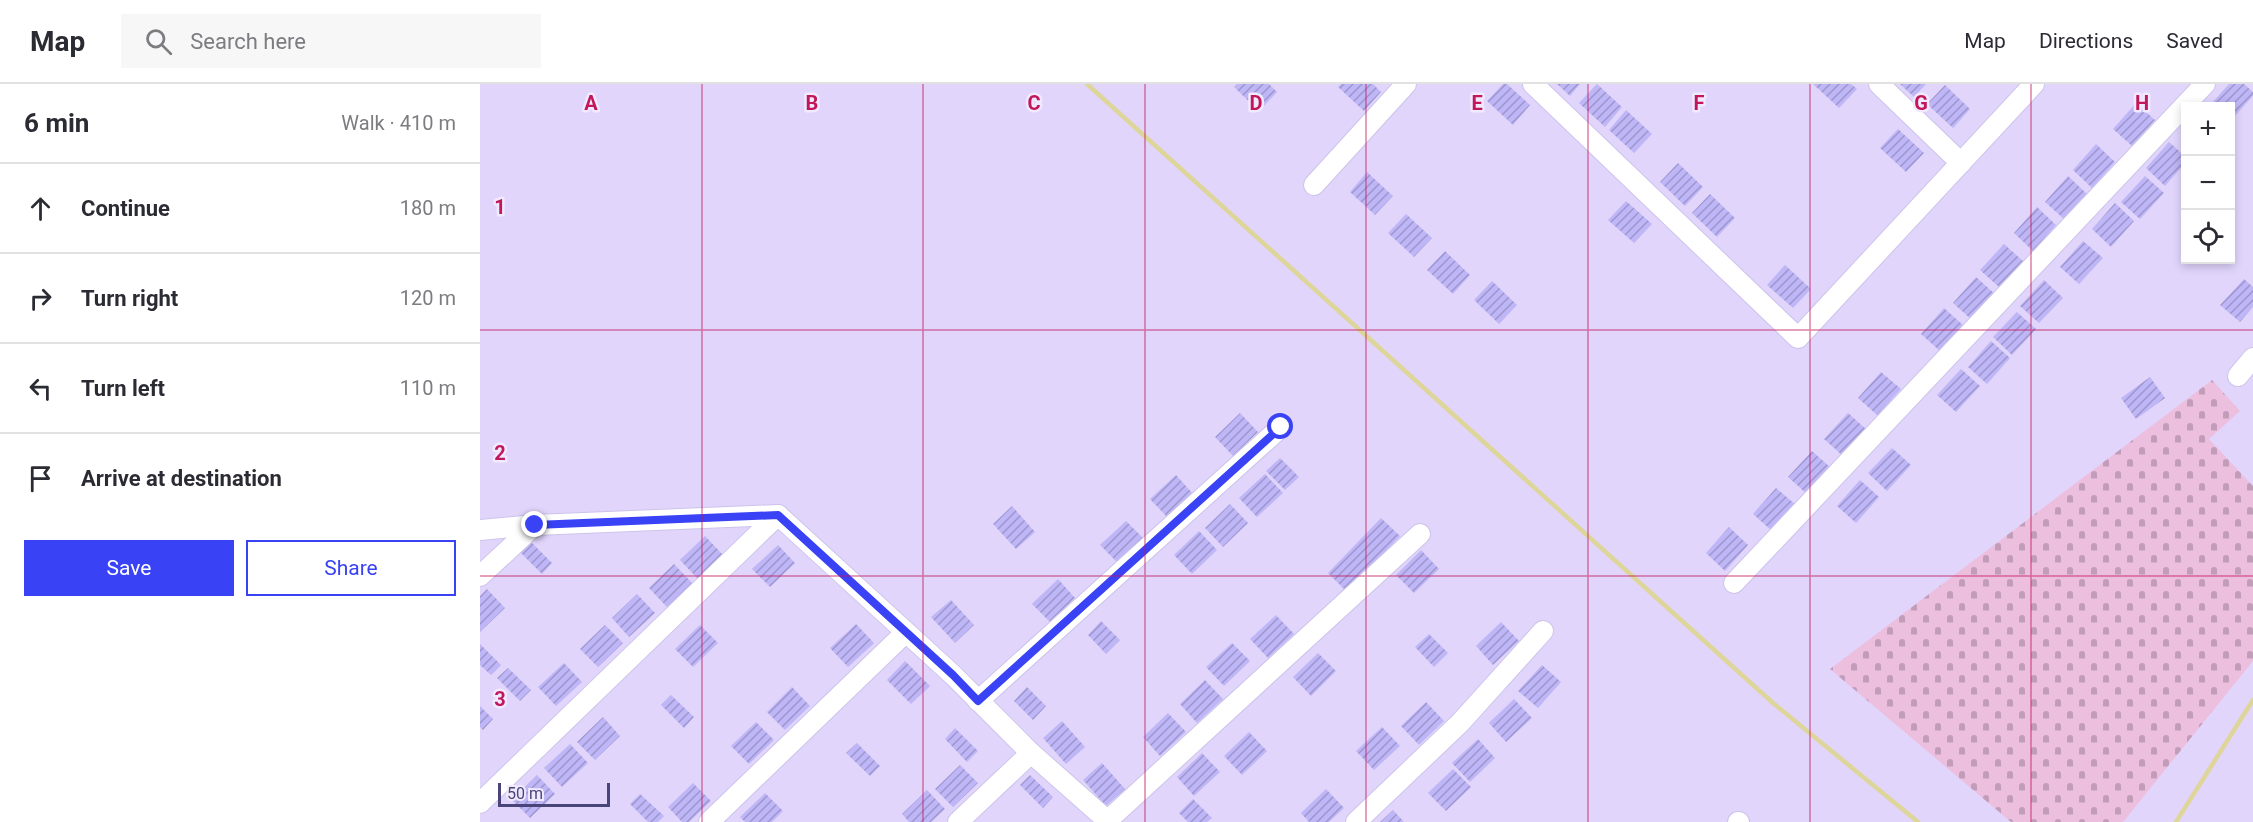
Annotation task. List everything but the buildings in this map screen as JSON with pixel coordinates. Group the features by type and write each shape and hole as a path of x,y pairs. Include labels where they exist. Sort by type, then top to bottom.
{"street":[{"path":"1314,185 1406,84"},
{"path":"1533,84 1798,338 2034,84"},
{"path":"1879,84 1961,163"},
{"path":"1734,583 2205,84"},
{"path":"2238,376 2253,358"},
{"path":"978,701 1281,427"},
{"path":"480,803 778,515"},
{"path":"480,530 535,525 778,515 953,675 1031,753 1108,821 1420,534"},
{"path":"480,576 535,525"},
{"path":"1356,822 1460,723 1543,631"},
{"path":"709,822 905,633"},
{"path":"958,822 1031,753"}],"shaded area":[{"path":"480,84 2253,84 2253,822 480,822"}],"green space":[{"path":"2212,380 2240,411 2209,439 2253,486 2253,661 2123,822 2011,822 1830,669"}],"waterway":[{"path":"1087,84 1773,703 1918,822"},
{"path":"2176,822 2253,700"}],"route":[{"path":"535,525 778,515 953,675 978,701 1281,427"}]}
